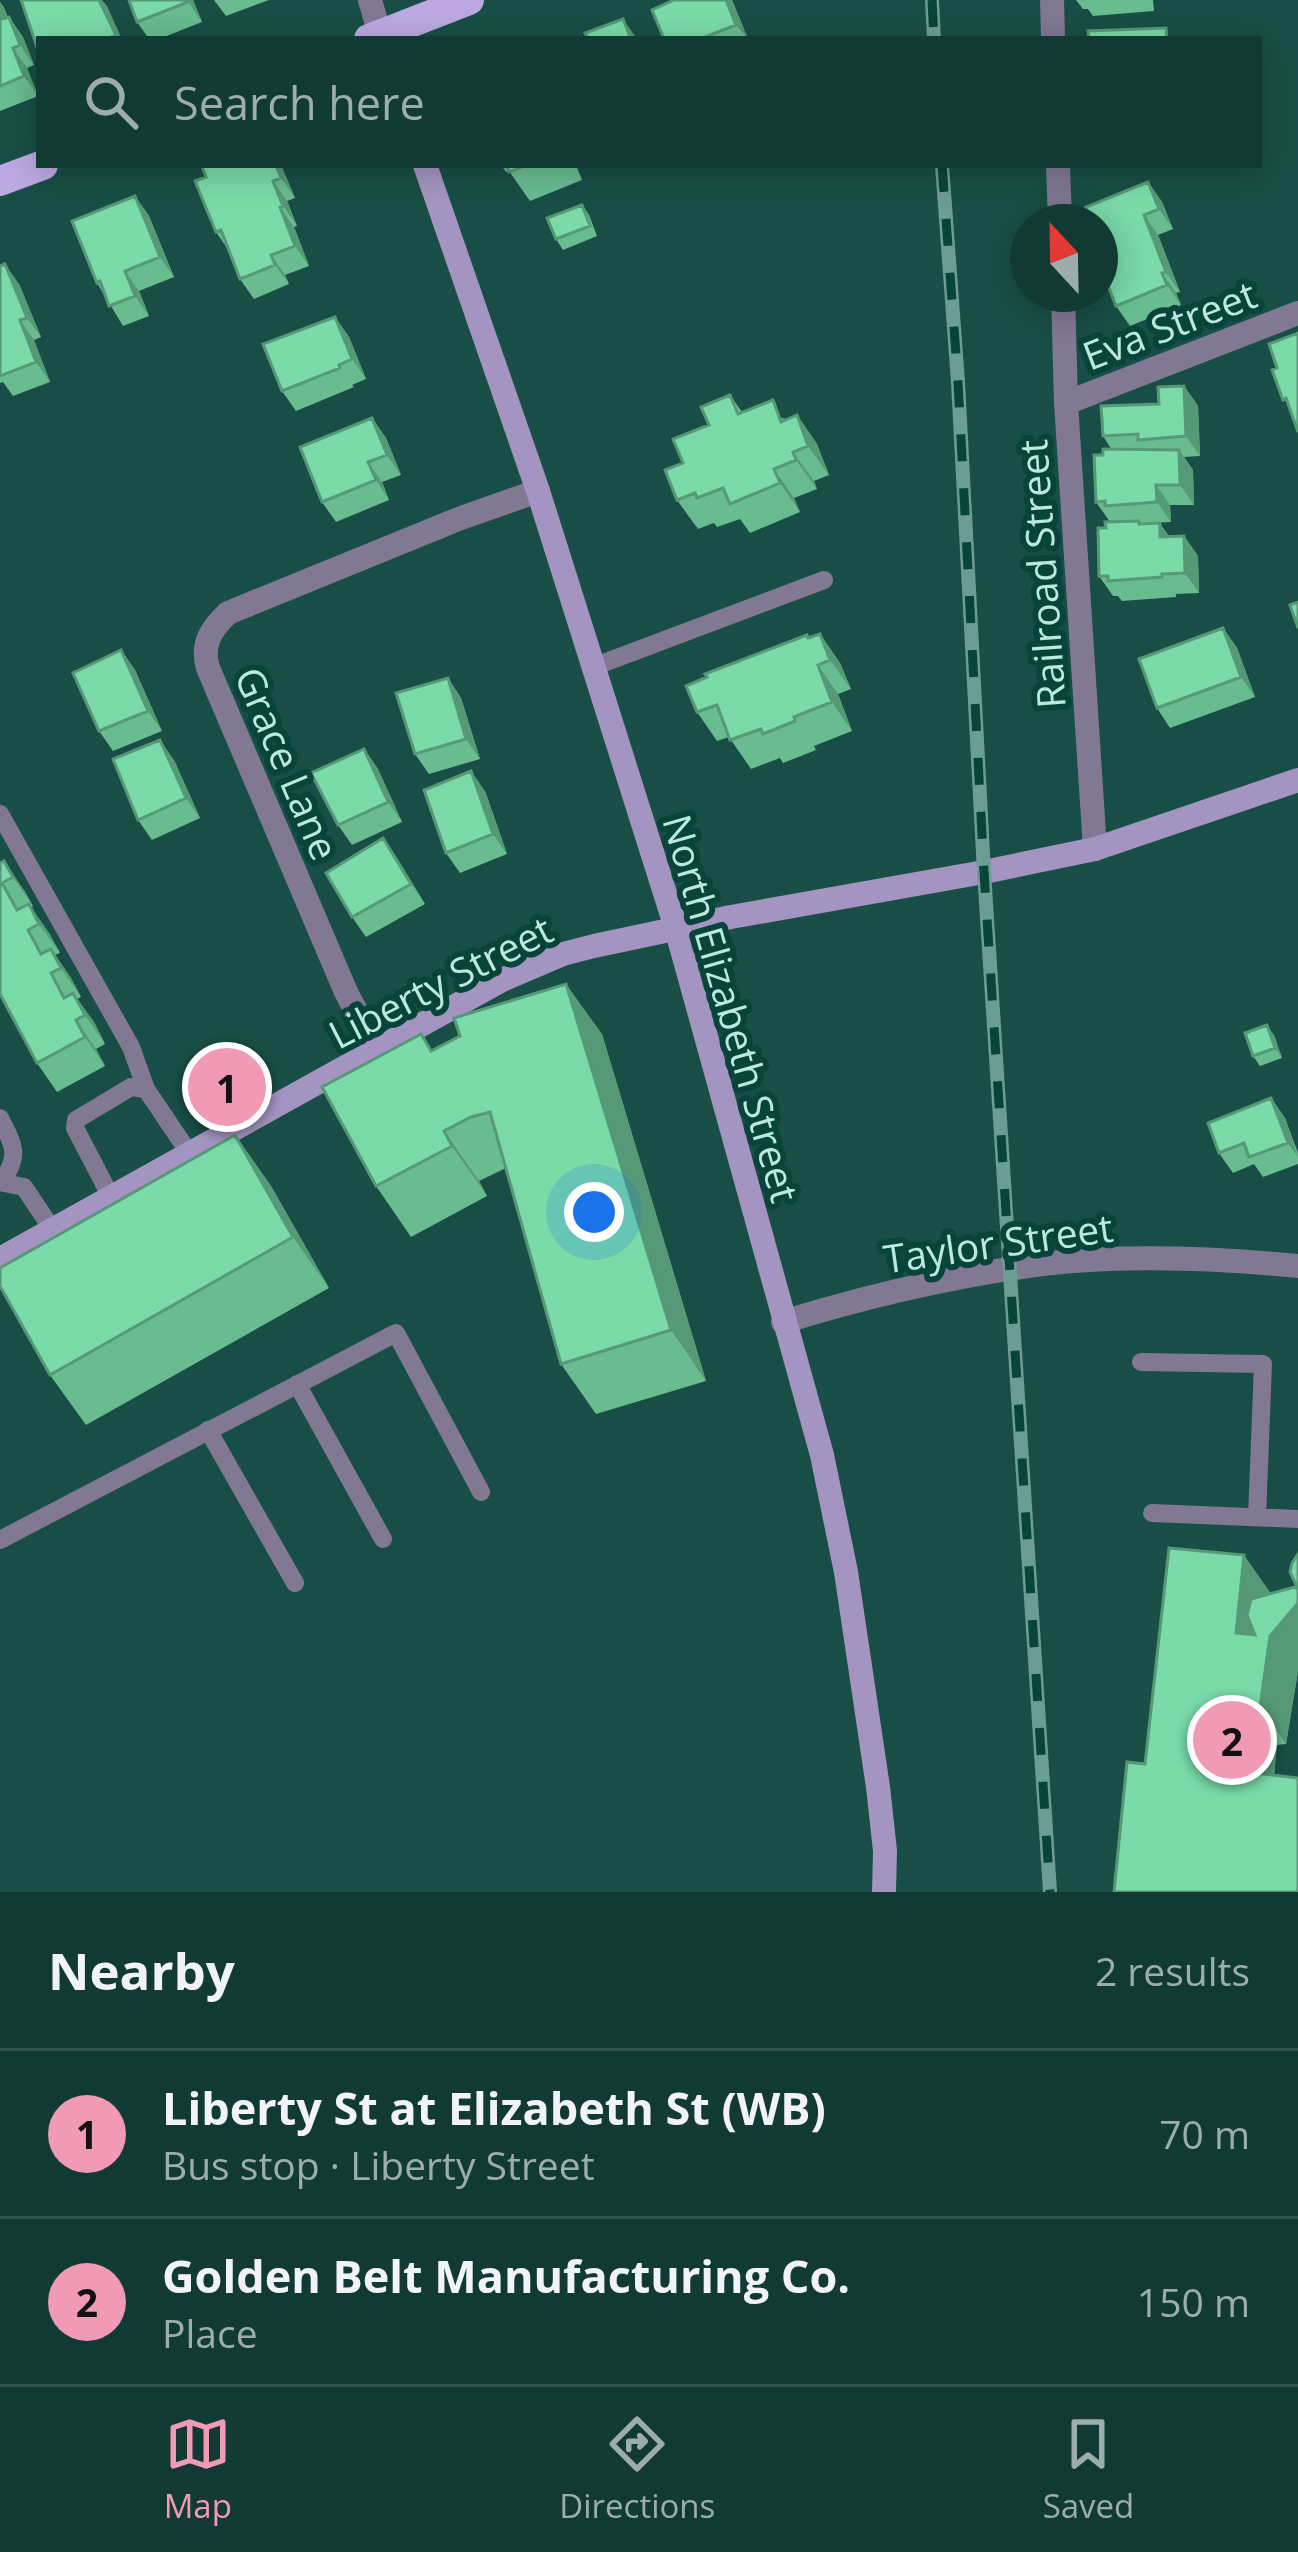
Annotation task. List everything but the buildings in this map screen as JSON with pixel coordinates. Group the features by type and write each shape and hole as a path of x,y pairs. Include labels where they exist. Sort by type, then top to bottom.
{"main road":[{"path":"381,36 469,0"},
{"path":"0,181 36,168"},
{"name":"North Elizabeth Street","path":"425,168 538,491 676,928 822,1455 846,1573 878,1787 884,1892"},
{"name":"Liberty Street","path":"0,1259 502,980 563,954 676,928 1095,849 1298,780"}],"street":[{"path":"370,0 376,36"},
{"path":"1052,0 1054,36"},
{"path":"1058,168 1059,204"},
{"name":"Railroad Street","path":"1063,312 1095,849"},
{"name":"Eva Street","path":"1066,403 1298,313"},
{"name":"Grace Lane","path":"377,1051 346,992 208,668 204,656 208,638 228,613 538,491"},
{"name":"Taylor Street","path":"783,1322 867,1296 1041,1264 1238,1260 1298,1266"}],"lane":[{"path":"593,667 824,580"},
{"path":"0,814 131,1047 146,1089 189,1153"},
{"path":"111,1197 75,1129 76,1120 131,1088 146,1089"},
{"path":"0,1118 15,1156 1,1182 24,1186 52,1229"},
{"path":"0,1540 396,1333 481,1492"},
{"path":"1141,1362 1263,1364 1257,1517"},
{"path":"298,1384 382,1539"},
{"path":"208,1430 295,1583"},
{"path":"1152,1513 1298,1520"}],"railway":[{"path":"932,0 934,36"},
{"path":"942,168 1050,1892"}],"place":[{"name":"Liberty St at Elizabeth St (WB)","path":"227,1087"},
{"name":"Golden Belt Manufacturing Co.","path":"1232,1740"}]}
